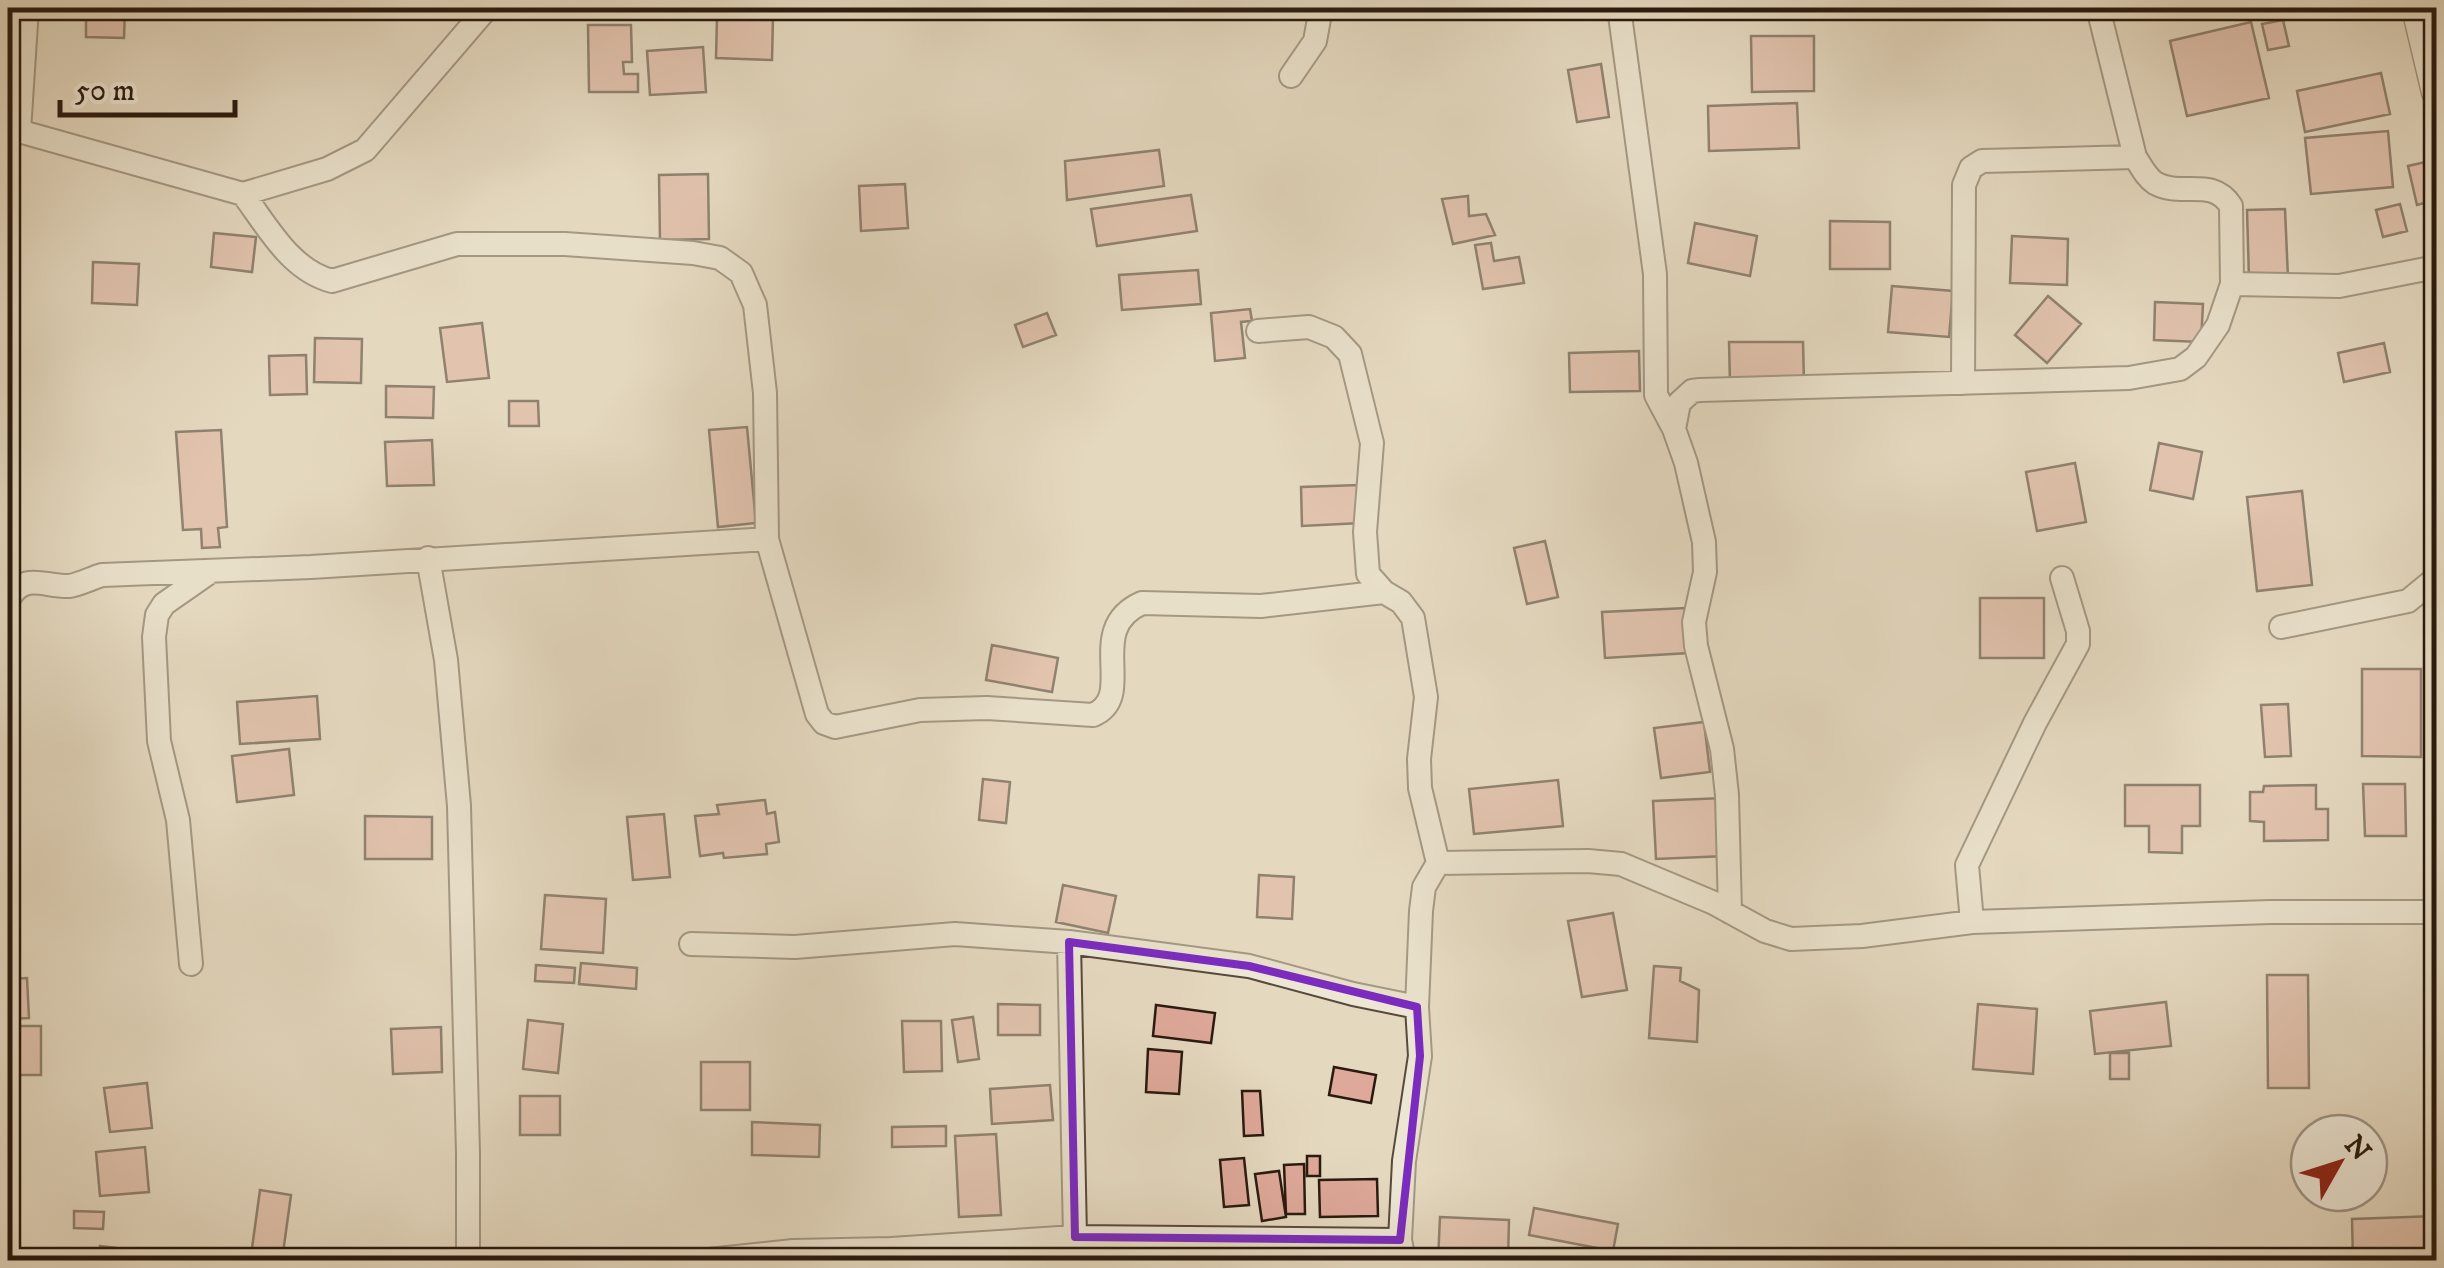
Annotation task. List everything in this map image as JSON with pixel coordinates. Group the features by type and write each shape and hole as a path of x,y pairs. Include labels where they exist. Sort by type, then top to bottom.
{"street":[{"path":"28,8 14,129 243,194 327,170 365,150 487,8"},
{"path":"1291,76 1315,40 1321,8"},
{"path":"1619,8 1655,274 1656,395 1686,464 1704,542 1705,572 1694,622 1696,646 1722,749 1730,912"},
{"path":"1674,429 1679,403 1700,390 2129,378 2180,370 2196,358 2218,325 2232,284 2231,206 2224,195 2210,189 2155,182 2135,156 2098,8"},
{"path":"2416,8 2436,92"},
{"path":"1963,383 1964,185 1971,168 1982,161 2135,156"},
{"path":"243,194 298,266 332,282 456,244 564,244 693,253 720,258 741,273 754,305 766,393 767,538 817,714 835,727 920,710 986,708 1092,715 1111,702 1110,652 1114,629 1129,609 1142,603 1261,606 1384,592"},
{"path":"2232,284 2338,286 2436,266"},
{"path":"708,1260 794,1251 892,1255 1075,1237 1402,1250 1404,1161 1420,1056 1418,1008 1424,887 1438,863 1420,788 1426,697 1419,646 1413,618 1401,602 1384,592 1368,574 1365,532 1372,444 1350,354 1334,336 1309,327 1258,331"},
{"path":"8,600 14,589 28,583 47,581 70,586 102,575 210,572 767,538"},
{"path":"428,558 446,660 459,806 468,1260"},
{"path":"191,964 178,820 160,742 154,637 157,615 164,604 173,594 210,572"},
{"path":"1972,922 1967,866 2035,723 2078,644 2078,631 2062,578"},
{"path":"2281,627 2408,601 2436,578"},
{"path":"1438,863 1588,860 1621,864 1655,876 1765,931 1791,938 1862,936 1972,922 2270,912 2436,912"},
{"path":"691,944 795,947 916,934 1069,942 1248,966 1418,1008"},
{"path":"1069,942 1075,1237"}],"highlighted area":[{"path":"1069,942 1249,966 1417,1007 1420,1056 1400,1240 1075,1237"}],"building":[{"path":"86,8 125,8 124,38 86,37"},
{"path":"2152,8 2200,8 2200,15 2153,17"},
{"path":"717,16 773,18 772,60 716,58"},
{"path":"2283,20 2289,46 2268,50 2262,24"},
{"path":"2251,22 2269,98 2187,116 2170,41"},
{"path":"588,25 631,25 632,62 623,62 624,74 638,74 638,92 589,92"},
{"path":"1751,36 1814,36 1814,91 1752,92"},
{"path":"703,47 706,92 650,95 647,51"},
{"path":"1601,64 1609,117 1577,122 1568,70"},
{"path":"2381,73 2390,114 2305,132 2297,91"},
{"path":"1797,103 1799,148 1709,151 1708,106"},
{"path":"2388,131 2393,187 2311,194 2305,138"},
{"path":"1159,150 1164,186 1067,200 1065,161"},
{"path":"2434,160 2436,200 2417,205 2408,166"},
{"path":"708,174 709,239 660,240 659,175"},
{"path":"905,184 908,228 861,231 859,186"},
{"path":"1191,195 1197,231 1097,246 1091,209"},
{"path":"1468,196 1469,216 1486,214 1495,235 1453,244 1442,199"},
{"path":"2400,204 2407,231 2383,237 2376,210"},
{"path":"2285,209 2288,278 2249,279 2247,210"},
{"path":"1830,221 1890,222 1890,269 1830,269"},
{"path":"1695,223 1757,236 1750,276 1688,263"},
{"path":"214,233 256,237 252,272 211,267"},
{"path":"2012,236 2068,239 2067,285 2010,283"},
{"path":"1491,243 1494,261 1519,257 1524,283 1483,289 1475,245"},
{"path":"93,262 139,264 137,305 92,303"},
{"path":"1198,270 1201,304 1122,310 1119,275"},
{"path":"1892,286 1953,291 1949,337 1888,332"},
{"path":"2048,296 2081,324 2047,363 2015,335"},
{"path":"2155,302 2203,304 2201,342 2154,340"},
{"path":"1250,309 1252,321 1241,322 1245,358 1215,361 1211,313"},
{"path":"1047,313 1056,335 1023,347 1015,325"},
{"path":"482,323 489,378 447,382 440,328"},
{"path":"315,338 362,339 361,383 314,382"},
{"path":"1729,342 1803,342 1804,382 1730,383"},
{"path":"2384,343 2390,372 2344,382 2338,353"},
{"path":"1639,351 1640,391 1570,392 1569,353"},
{"path":"306,355 307,394 270,395 269,356"},
{"path":"386,386 434,387 433,418 386,417"},
{"path":"509,401 538,401 539,426 509,426"},
{"path":"747,427 756,523 718,527 709,430"},
{"path":"221,430 227,527 218,528 220,547 202,548 201,529 183,530 176,432"},
{"path":"432,440 434,485 387,486 385,442"},
{"path":"2159,443 2202,452 2193,499 2150,490"},
{"path":"2075,463 2086,522 2037,531 2026,472"},
{"path":"1359,485 1361,523 1302,526 1301,487"},
{"path":"2302,491 2312,585 2257,591 2247,497"},
{"path":"1545,541 1558,597 1527,604 1514,548"},
{"path":"1980,598 2044,598 2044,658 1980,658"},
{"path":"1686,608 1689,653 1605,658 1602,612"},
{"path":"992,645 1058,658 1052,692 986,680"},
{"path":"2362,669 2421,669 2421,757 2362,756"},
{"path":"317,696 320,739 240,744 237,702"},
{"path":"2288,704 2291,756 2265,757 2261,705"},
{"path":"1704,722 1710,772 1661,778 1654,728"},
{"path":"289,749 294,795 237,802 232,756"},
{"path":"983,779 1010,782 1006,823 979,820"},
{"path":"1558,780 1563,826 1474,834 1469,789"},
{"path":"2363,784 2405,784 2406,836 2365,836"},
{"path":"2125,785 2200,785 2200,826 2182,826 2182,853 2149,852 2149,826 2125,826"},
{"path":"2316,785 2316,809 2328,809 2328,840 2264,841 2264,822 2250,821 2250,792 2263,792 2264,786"},
{"path":"1723,798 1726,856 1656,859 1653,801"},
{"path":"765,800 767,814 775,812 779,842 766,844 767,854 700,856 695,816 719,814 717,805"},
{"path":"664,814 670,877 633,880 627,817"},
{"path":"365,816 432,817 432,859 365,859"},
{"path":"1259,875 1294,877 1292,919 1257,917"},
{"path":"1063,885 1116,896 1108,933 1056,922"},
{"path":"545,895 606,899 603,953 541,949"},
{"path":"1613,913 1627,990 1582,997 1568,921"},
{"path":"581,963 637,968 636,989 579,984"},
{"path":"536,965 575,968 574,983 535,981"},
{"path":"1654,966 1681,968 1680,981 1699,990 1697,1042 1649,1038"},
{"path":"2267,975 2308,975 2309,1088 2268,1088"},
{"path":"27,978 29,1018 8,1019 8,979"},
{"path":"2166,1002 2171,1046 2095,1054 2090,1011"},
{"path":"998,1004 1040,1005 1040,1035 998,1035"},
{"path":"1978,1004 2037,1009 2033,1074 1973,1069"},
{"path":"1156,1005 1215,1013 1211,1043 1153,1036"},
{"path":"973,1017 979,1059 958,1062 952,1020"},
{"path":"528,1020 563,1024 558,1073 523,1069"},
{"path":"902,1021 941,1021 942,1071 904,1072"},
{"path":"8,1026 41,1026 41,1075 8,1075"},
{"path":"441,1027 442,1072 393,1074 391,1029"},
{"path":"1148,1049 1182,1052 1179,1094 1146,1092"},
{"path":"2110,1053 2129,1053 2129,1079 2110,1079"},
{"path":"701,1062 750,1062 750,1110 701,1110"},
{"path":"1334,1067 1376,1075 1371,1103 1329,1095"},
{"path":"147,1083 152,1128 110,1132 104,1088"},
{"path":"1050,1085 1053,1120 992,1124 990,1089"},
{"path":"1242,1091 1260,1091 1263,1135 1244,1136"},
{"path":"520,1096 560,1096 560,1135 520,1135"},
{"path":"752,1122 820,1125 819,1157 752,1155"},
{"path":"946,1126 946,1146 892,1147 892,1127"},
{"path":"996,1134 1001,1215 959,1217 955,1136"},
{"path":"145,1147 149,1192 100,1196 96,1152"},
{"path":"1307,1156 1320,1156 1320,1176 1307,1176"},
{"path":"1244,1158 1249,1205 1224,1207 1220,1160"},
{"path":"1304,1164 1305,1214 1286,1214 1284,1165"},
{"path":"1279,1171 1286,1217 1262,1221 1255,1174"},
{"path":"1377,1179 1378,1216 1320,1217 1319,1180"},
{"path":"260,1190 291,1195 283,1253 252,1248"},
{"path":"1534,1208 1618,1224 1613,1251 1529,1235"},
{"path":"74,1211 104,1212 103,1229 74,1228"},
{"path":"2436,1216 2436,1260 2353,1260 2352,1219"},
{"path":"1440,1217 1509,1220 1508,1260 1438,1260"},
{"path":"100,1246 142,1251 140,1260 98,1260"}]}
